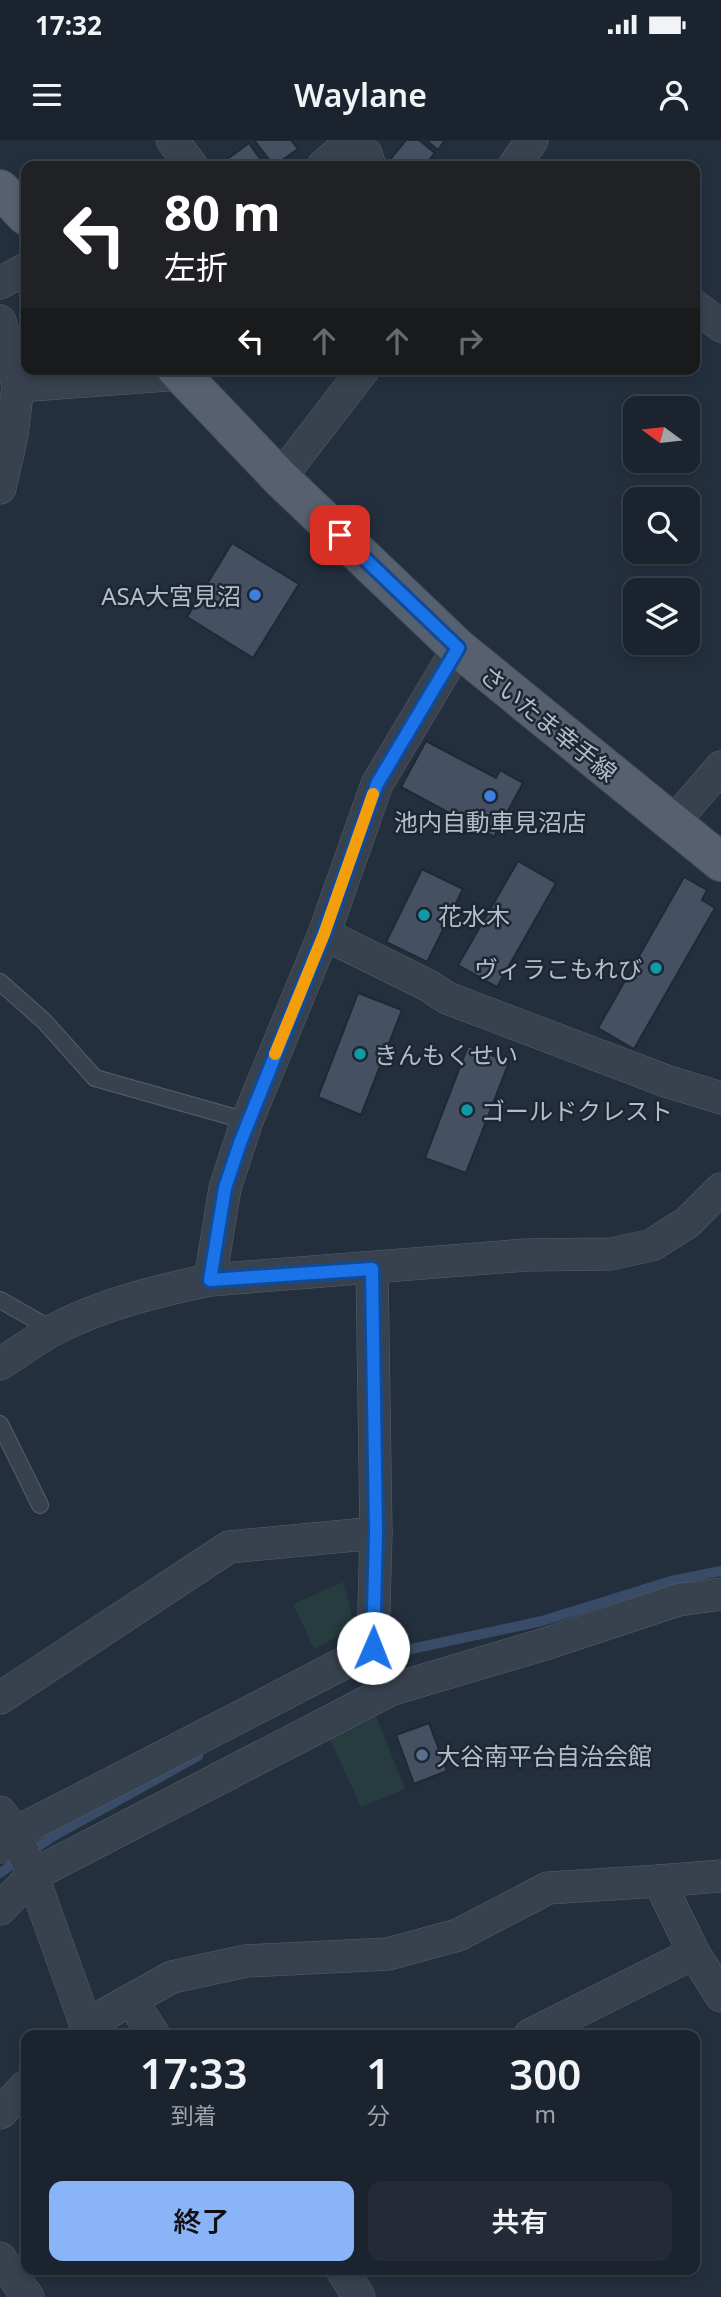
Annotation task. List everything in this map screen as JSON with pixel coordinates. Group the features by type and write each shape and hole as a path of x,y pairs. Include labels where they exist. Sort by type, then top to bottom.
{"main road":[{"path":"0,189 21,211"},
{"name":"さいたま幸手線","path":"181,375 280,478 458,648 721,863"}],"street":[{"path":"172,140 187,161"},
{"path":"329,161 347,145 366,154 368,161"},
{"path":"0,283 21,272"},
{"path":"700,310 721,326"},
{"path":"0,320 18,386 12,435 0,488"},
{"path":"18,386 144,375"},
{"path":"280,478 355,375"},
{"path":"210,1280 225,1188 247,1121 324,934 377,784 458,648"},
{"path":"673,823 721,767"},
{"path":"324,934 429,986 447,998 666,1081 721,1098"},
{"path":"0,1364 54,1330 96,1311 159,1291 210,1280 526,1255 611,1254 652,1245 688,1222 721,1189"},
{"path":"372,1269 379,1664"},
{"path":"0,1698 229,1547 376,1533"},
{"path":"0,1909 16,1846 379,1664 545,1644 678,1600 721,1594"},
{"path":"16,1846 379,1664"},
{"path":"16,1846 81,2030 172,1977 246,1961 388,1954 458,1935 548,1888 721,1876"},
{"path":"659,1881 694,1954 721,1996"},
{"path":"540,2030 694,1954"},
{"path":"132,2001 151,2030"},
{"path":"0,2113 21,2091"},
{"path":"0,2258 28,2297"},
{"path":"345,2275 359,2297"}],"lane":[{"path":"0,982 44,1021 95,1078 247,1121"},
{"path":"0,1300 54,1330"},
{"path":"0,1424 40,1505"}],"green space":[{"path":"343,1582 353,1620 350,1630 314,1649 293,1604"},
{"path":"372,1706 405,1789 361,1807 326,1731"}],"building":[{"path":"254,140 291,140 298,149 281,161 270,161"},
{"path":"406,140 419,140 435,153 428,161 389,161"},
{"path":"426,140 445,140 438,150"},
{"path":"249,143 261,160 260,161 225,161"},
{"path":"232,543 299,584 253,658 187,617"},
{"path":"426,741 496,778 500,770 523,783 494,837 401,787"},
{"path":"518,861 556,883 497,987 458,965"},
{"name":"花水木","path":"422,869 463,889 427,962 386,942"},
{"name":"ヴィラこもれび","path":"684,877 707,890 702,900 715,908 634,1049 598,1028"},
{"name":"きんもくせい","path":"358,993 402,1010 361,1115 318,1097"},
{"name":"ゴールドクレスト","path":"468,1046 509,1062 466,1173 425,1158"},
{"path":"429,1723 447,1771 414,1784 396,1735"}],"waterway":[{"path":"381,1658 397,1652 542,1621 671,1581 721,1571"},
{"path":"0,1873 52,1837 198,1756"}],"slow traffic":[{"path":"275,1054 324,934 373,794"}],"place":[{"name":"ASA大宮見沼","path":"255,595"},
{"name":"池内自動車見沼店","path":"490,796"},
{"name":"花水木","path":"424,915"},
{"name":"ヴィラこもれび","path":"656,968"},
{"name":"きんもくせい","path":"360,1054"},
{"name":"ゴールドクレスト","path":"467,1110"},
{"name":"大谷南平台自治会館","path":"422,1755"}],"route":[{"path":"340,535 458,648 377,784 324,934 247,1121 225,1188 210,1280 372,1269 376,1533 373,1648"}]}
